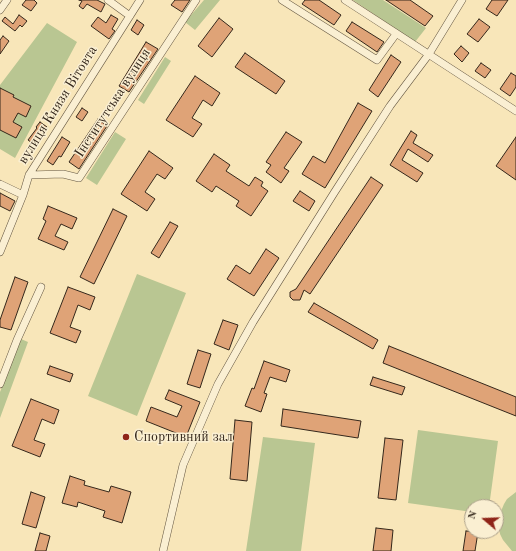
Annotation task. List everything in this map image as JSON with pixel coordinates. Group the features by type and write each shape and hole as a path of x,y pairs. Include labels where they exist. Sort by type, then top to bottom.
{"street":[{"path":"0,10 7,0"},
{"path":"108,0 130,16"},
{"name":"вулиця Князя Вітовта","path":"0,252 23,195 29,174 140,0"},
{"name":"Інститутська вулиця","path":"29,174 63,174 79,178 196,0"},
{"path":"282,0 377,60 396,34"},
{"path":"345,0 516,111"},
{"path":"163,551 183,465 218,384 253,322 334,193 390,106 429,54 462,0"},
{"path":"0,184 23,195"},
{"path":"0,384 17,340 42,287"}],"green space":[{"path":"204,0 220,0 195,30 185,22"},
{"path":"353,0 383,0 426,28 415,42"},
{"path":"47,23 77,42 15,158 0,149 0,85"},
{"path":"165,57 171,61 144,104 138,100"},
{"path":"115,132 126,139 97,185 86,178"},
{"path":"137,274 186,293 137,416 88,396"},
{"path":"21,339 28,342 0,418 0,392"},
{"path":"418,430 498,441 490,499 464,499 464,511 408,503"},
{"path":"263,437 315,443 301,551 246,551"},
{"path":"516,492 516,551 512,551 502,539 504,539 504,504 507,499"}],"building":[{"path":"26,0 34,0 37,3 31,11 22,5"},
{"path":"79,0 97,0 105,4 101,12 87,4 83,9 79,6 82,1"},
{"path":"175,0 190,0 182,12 171,5"},
{"path":"305,0 319,0 341,15 334,25 302,4"},
{"path":"386,0 410,0 433,16 425,26"},
{"path":"492,0 508,0 497,16 486,9"},
{"path":"19,15 27,21 22,27 20,25 15,31 2,21 5,17 13,24"},
{"path":"111,15 118,19 112,29 115,31 109,39 91,26 98,17 106,23"},
{"path":"219,18 233,29 212,57 198,46"},
{"path":"479,19 490,27 478,42 467,34"},
{"path":"137,20 144,25 138,35 131,30"},
{"path":"352,22 384,42 377,52 346,31"},
{"path":"3,36 9,41 0,54 0,40"},
{"path":"146,42 158,49 129,92 119,86"},
{"path":"461,46 469,53 462,62 454,54"},
{"path":"245,53 285,81 276,94 235,67"},
{"path":"391,55 401,62 378,97 369,90"},
{"path":"481,63 491,70 485,78 475,71"},
{"path":"511,73 516,76 516,87 510,96 500,89"},
{"path":"195,76 220,93 212,106 203,100 192,118 202,124 193,137 166,120"},
{"path":"0,88 14,95 13,97 31,106 26,117 18,113 13,122 22,127 16,138 0,130"},
{"path":"358,103 372,111 325,188 302,174 313,156 325,163"},
{"path":"82,108 88,112 82,121 76,117"},
{"path":"98,119 107,126 79,169 69,162"},
{"path":"40,122 47,127 35,145 28,140"},
{"path":"411,131 417,135 413,143 433,155 428,162 408,149 402,160 423,173 417,182 390,165"},
{"path":"286,132 302,142 284,168 289,171 281,183 266,172 271,165 266,162"},
{"path":"62,137 70,142 61,157 59,156 53,165 47,161"},
{"path":"516,137 516,180 496,166"},
{"path":"149,151 173,168 165,179 157,174 145,192 155,199 147,211 121,194"},
{"path":"214,154 230,165 226,171 249,186 255,177 263,182 261,186 268,191 251,216 236,206 239,201 216,186 212,192 196,181"},
{"path":"371,177 383,185 310,294 304,290 300,300 293,300 290,297 290,292 296,289"},
{"path":"300,191 315,201 309,211 293,201"},
{"path":"0,193 15,201 10,211 0,206"},
{"path":"48,206 77,218 72,229 61,224 55,236 68,242 64,250 38,239 46,221 43,219"},
{"path":"113,209 127,216 94,284 80,277"},
{"path":"170,222 178,226 159,258 151,253"},
{"path":"266,249 279,258 254,296 227,279 236,265 250,274"},
{"path":"15,277 28,282 11,330 0,327 0,320"},
{"path":"68,287 95,297 90,310 78,305 70,327 81,331 76,343 50,333"},
{"path":"314,303 378,340 373,349 308,312"},
{"path":"223,320 238,325 229,350 214,344"},
{"path":"389,346 516,397 516,416 383,363"},
{"path":"198,350 211,354 200,388 187,384"},
{"path":"264,361 290,370 286,382 270,377 264,393 267,394 261,412 245,406 252,388 254,389"},
{"path":"50,366 73,374 70,382 47,374"},
{"path":"373,377 405,387 402,395 370,385"},
{"path":"169,390 200,402 186,437 146,421 151,407 177,417 182,406 165,399"},
{"path":"31,399 59,410 54,424 42,419 34,440 45,444 40,457 12,446"},
{"path":"283,409 361,421 358,438 281,426"},
{"path":"235,420 252,422 247,481 230,479"},
{"path":"385,438 403,440 396,500 378,498"},
{"path":"70,476 85,481 84,485 109,492 111,486 131,492 122,523 103,517 105,511 78,502 77,507 62,503"},
{"path":"31,492 45,497 36,528 22,524"},
{"path":"376,528 393,530 391,551 373,551"},
{"path":"40,533 50,536 46,551 35,551"},
{"path":"465,539 477,539 475,551 463,551"}],"place":[{"name":"Спортивний зал","path":"126,437"}]}
